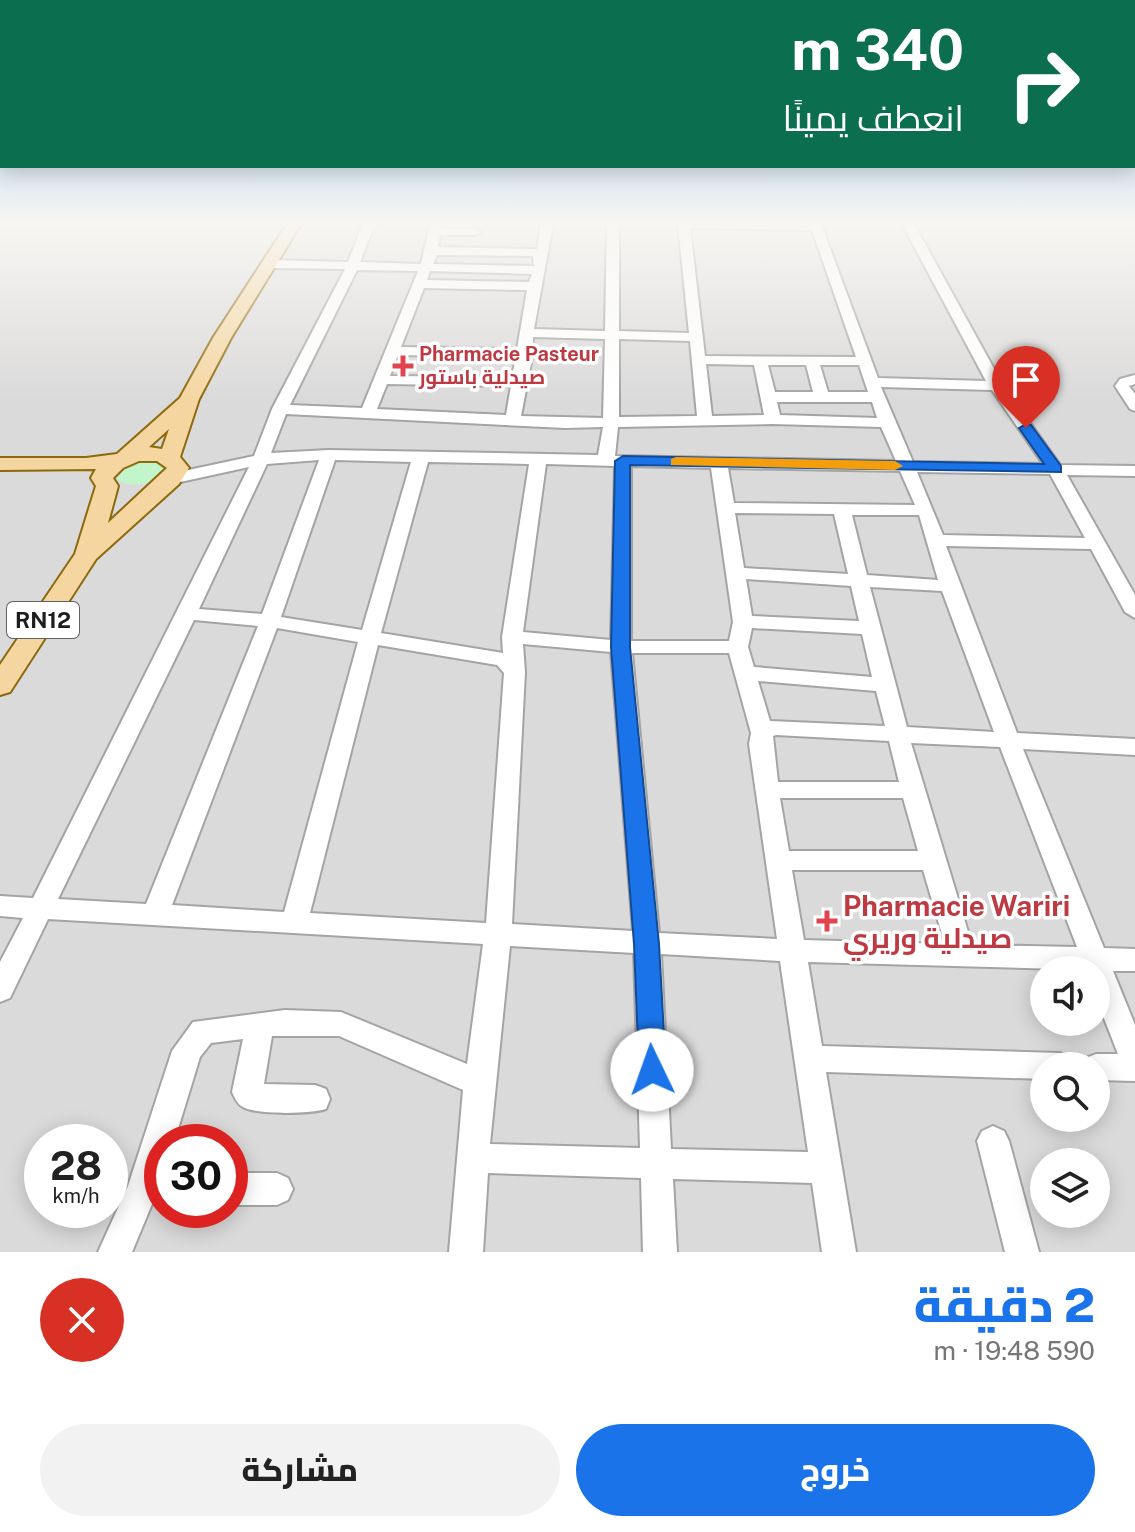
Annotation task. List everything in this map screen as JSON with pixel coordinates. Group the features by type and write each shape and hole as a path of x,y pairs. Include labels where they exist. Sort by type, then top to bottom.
{"main road":[{"name":"RN12","path":"0,686 87,554 168,470 189,399 222,338 258,282"},
{"name":"RN12","path":"87,554 105,485 103,474 189,399"},
{"path":"0,464 86,464 148,455 168,470 139,491 0,475"}],"street":[{"path":"0,990 187,614 261,459 280,409 345,282"},
{"path":"513,420 535,282"},
{"path":"612,282 611,422 621,647 647,944 660,1252"},
{"path":"690,282 705,421"},
{"path":"836,282 887,423 926,510 950,586 1008,740 1094,956"},
{"path":"940,282 996,386 1055,469 1135,612"},
{"path":"368,413 417,284 534,286"},
{"path":"528,333 696,337"},
{"path":"393,351 526,353"},
{"path":"699,360 865,361"},
{"path":"760,361 773,419"},
{"path":"812,361 822,397"},
{"path":"1135,379 1122,386 1135,406"},
{"path":"380,380 513,420 773,419 887,423"},
{"path":"280,409 368,413 519,382"},
{"path":"769,397 822,397 875,390 996,386"},
{"path":"168,470 329,455 1135,471"},
{"path":"155,915 239,706 329,455"},
{"path":"294,924 369,639 421,457"},
{"path":"466,1252 479,1083 498,935 515,672 512,637 538,460"},
{"path":"719,463 743,622 738,647 762,733 760,744 839,1252"},
{"path":"724,508 926,510"},
{"path":"842,509 932,861 962,955"},
{"path":"936,540 1098,544"},
{"path":"736,573 950,586"},
{"path":"187,614 269,621 504,660 515,672"},
{"path":"743,622 872,628"},
{"path":"512,637 621,647 738,647"},
{"path":"744,673 885,685"},
{"path":"762,733 765,729 776,728 1135,747"},
{"path":"767,790 913,790"},
{"path":"780,860 932,861"},
{"path":"0,906 647,944 1030,957"},
{"path":"1110,959 1135,960"},
{"path":"1110,997 1135,1061"},
{"path":"168,1124 187,1051 198,1035 210,1029 285,1022 341,1024 479,1083"},
{"path":"260,1024 247,1092 252,1097 315,1099"},
{"path":"808,1059 1030,1065"},
{"path":"1110,1067 1135,1068"},
{"path":"993,1141 1022,1252"},
{"path":"473,1158 826,1168"},
{"path":"248,1189 277,1189"},
{"path":"115,1252 144,1203"}],"shaded area":[{"path":"0,282 1135,282 1135,1252 0,1252"}],"green space":[{"path":"143,461 158,462 166,470 156,479 143,484 117,480 117,473 127,465"}],"slow traffic":[{"path":"676,462 895,466"}],"place":[{"name":"Pharmacie Pasteur صيدلية باستور","path":"403,366"},
{"name":"Pharmacie Wariri صيدلية وريري","path":"827,921"}],"route":[{"path":"652,1070 647,944 621,647 623,461 1055,469 1026,428"}]}
